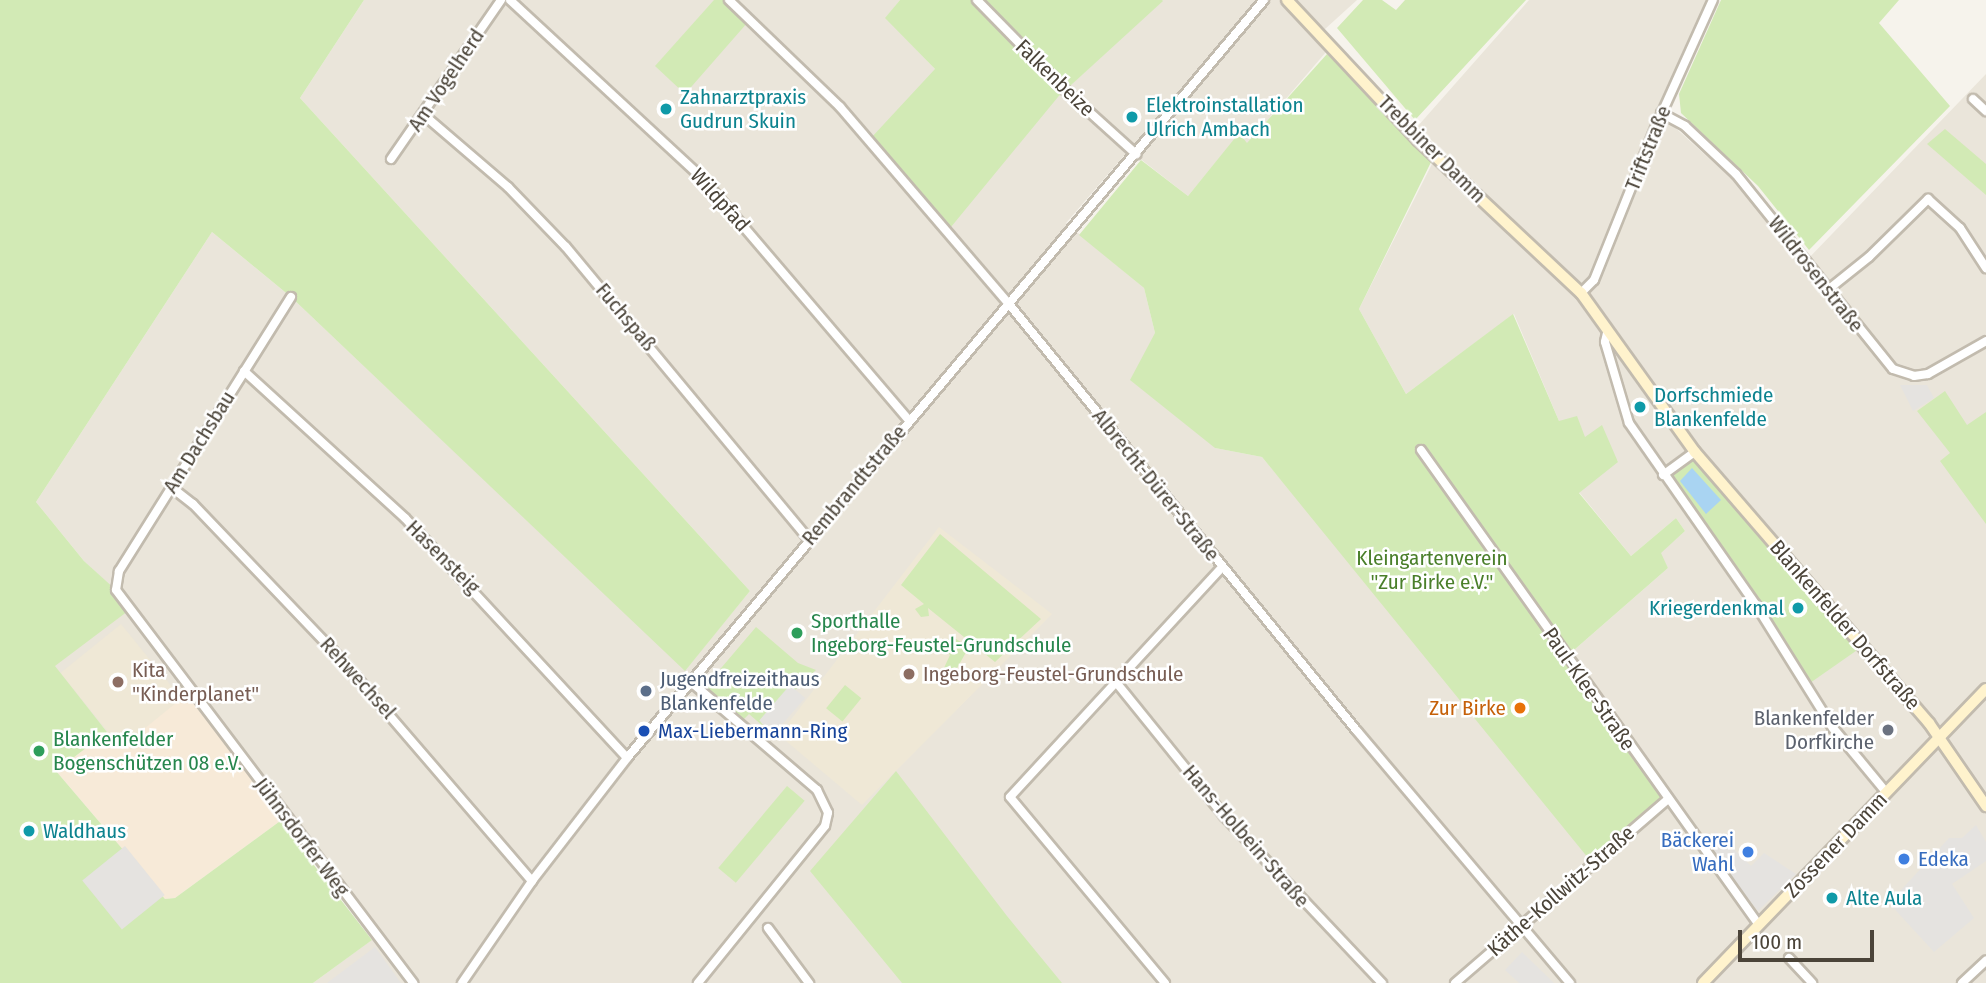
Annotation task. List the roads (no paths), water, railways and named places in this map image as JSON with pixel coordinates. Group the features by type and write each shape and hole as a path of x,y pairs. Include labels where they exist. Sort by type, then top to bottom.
{"main road":[{"name":"Trebbiner Damm","path":"1287,0 1418,140 1581,293"},
{"name":"Blankenfelder Dorfstraße","path":"1581,293 1607,333 1695,452 1940,737 1986,806"},
{"name":"Zossener Damm","path":"1703,983 1986,689"}],"street":[{"name":"Am Vogelherd","path":"390,159 424,115 501,0"},
{"name":"Wildpfad","path":"510,0 702,178 909,420"},
{"name":"Albrecht-Dürer-Straße","path":"729,0 840,107 1009,304 1222,568 1570,983"},
{"name":"Falkenbeize","path":"977,0 1065,90 1136,154"},
{"name":"Rembrandtstraße","path":"462,983 532,881 626,758 808,538 1264,0"},
{"name":"Triftstraße","path":"1581,293 1594,280 1661,113 1713,0"},
{"path":"1973,99 1986,111"},
{"name":"Wildrosenstraße","path":"1661,113 1685,126 1735,174 1829,289 1884,363 1901,373 1928,374 1986,341"},
{"name":"Fuchspaß","path":"424,115 508,187 566,247 808,538"},
{"path":"1829,289 1869,257 1928,199 1960,228 1986,268"},
{"name":"Am Dachsbau","path":"116,590 119,571 290,297"},
{"name":"Blankenfelder Dorfstraße","path":"1607,333 1605,342 1629,423 1756,606 1833,729 1886,792"},
{"name":"Hasensteig","path":"244,371 348,462 422,536 626,758"},
{"name":"Paul-Klee-Straße","path":"1421,450 1667,800 1759,925"},
{"path":"1663,475 1695,452"},
{"name":"Rehwechsel","path":"171,487 193,504 341,659 532,881"},
{"path":"1165,983 1010,797 1222,568"},
{"name":"Jühnsdorfer Weg","path":"116,590 413,983"},
{"path":"691,682 809,783 824,799 828,813 825,826 698,983"},
{"name":"Hans-Holbein-Straße","path":"1116,682 1224,816 1382,983"},
{"name":"Käthe-Kollwitz-Straße","path":"1455,983 1667,800"},
{"path":"768,929 809,983"},
{"path":"1789,958 1812,983"},
{"path":"1962,983 1986,961"}],"water":[{"path":"1692,468 1721,500 1706,514 1680,481"}],"place":[{"name":"Zahnarztpraxis Gudrun Skuin","path":"666,109"},
{"name":"Elektroinstallation Ulrich Ambach","path":"1132,117"},
{"name":"Dorfschmiede Blankenfelde","path":"1640,407"},
{"name":"Kriegerdenkmal","path":"1798,608"},
{"name":"Sporthalle Ingeborg-Feustel-Grundschule","path":"797,633"},
{"name":"Ingeborg-Feustel-Grundschule","path":"909,674"},
{"name":"Kita \"Kinderplanet\"","path":"118,682"},
{"name":"Jugendfreizeithaus Blankenfelde","path":"646,691"},
{"name":"Zur Birke","path":"1520,708"},
{"name":"Blankenfelder Dorfkirche","path":"1888,730"},
{"name":"Max-Liebermann-Ring","path":"644,731"},
{"name":"Blankenfelder Bogenschützen 08 e.V.","path":"39,751"},
{"name":"Waldhaus","path":"29,831"},
{"name":"Bäckerei Wahl","path":"1748,852"},
{"name":"Edeka","path":"1904,859"},
{"name":"Alte Aula","path":"1832,898"}],"park label":[{"name":"Kleingartenverein \"Zur Birke e.V.\"","path":"1432,570"}]}
